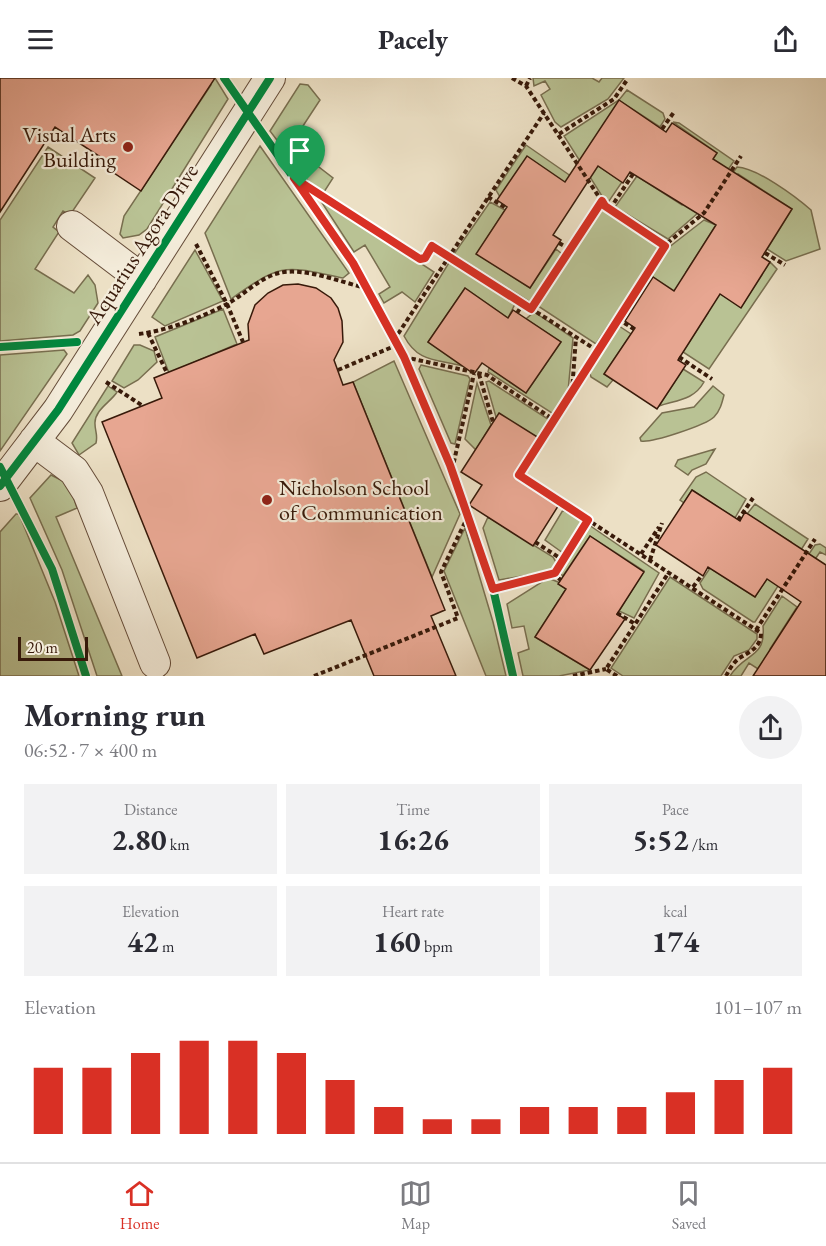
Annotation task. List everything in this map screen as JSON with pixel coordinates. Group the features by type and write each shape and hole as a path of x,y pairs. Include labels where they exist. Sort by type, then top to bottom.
{"street":[{"name":"Aquarius Agora Drive","path":"0,486 85,368 270,78"},
{"path":"72,226 142,279"},
{"path":"34,441 74,471 88,493 155,663"}],"path":[{"path":"512,78 526,86 602,201 610,209 665,246"},
{"path":"526,86 530,78"},
{"path":"559,134 614,99 627,80"},
{"path":"662,129 674,111"},
{"path":"338,370 396,342 448,257 544,113"},
{"path":"726,676 736,660 754,650 761,641 761,633 519,475 556,422 572,392 665,246 704,213 741,156"},
{"path":"288,170 307,197"},
{"path":"610,209 633,174"},
{"path":"294,178 420,259 425,258 432,246 598,351"},
{"path":"488,196 506,208"},
{"path":"531,309 602,201"},
{"path":"704,213 710,217"},
{"path":"182,216 227,304 243,342"},
{"path":"560,243 570,249"},
{"path":"765,252 785,265"},
{"path":"132,335 161,331 227,304 261,281 279,273 303,274 366,288"},
{"path":"362,280 372,298"},
{"path":"517,313 523,304"},
{"path":"618,320 633,329"},
{"path":"388,330 409,368"},
{"path":"148,333 168,373"},
{"path":"572,392 576,338"},
{"path":"404,357 487,375 556,422"},
{"path":"679,357 712,379"},
{"path":"85,368 142,406"},
{"path":"477,374 493,422"},
{"path":"452,470 477,374"},
{"path":"445,454 455,479"},
{"path":"738,520 753,498"},
{"path":"465,507 471,525"},
{"path":"314,676 458,618 441,572 468,516"},
{"path":"496,600 493,586 552,574 588,520"},
{"path":"641,554 662,523 650,560"},
{"path":"756,630 815,539"},
{"path":"535,542 563,560"},
{"path":"606,669 669,572"},
{"path":"552,574 561,580"},
{"path":"693,587 702,575"},
{"path":"617,612 635,624"},
{"path":"573,676 606,669 617,676"}],"green space":[{"path":"201,78 215,78 228,99 147,229 139,235 123,238 120,234 124,216 211,85"},
{"path":"533,78 592,78 599,82 602,78 624,78 608,99 561,127 555,122 541,95 550,89 545,81 534,86"},
{"path":"300,84 308,85 320,100 299,132 302,151 306,157 333,178 324,192 308,181 270,131"},
{"path":"627,90 663,113 665,119 660,127 620,101 583,156 622,182 607,204 564,136 619,100"},
{"path":"673,122 679,123 734,161 698,213 668,239 615,207 637,176 682,205 717,153"},
{"path":"526,145 578,181 500,197 496,190"},
{"path":"260,146 349,273 343,278 294,269 283,270 261,279 231,299 205,233"},
{"path":"48,147 95,178 70,215 63,211 53,227 59,232 35,269 74,293 88,275 95,285 98,303 80,331 73,335 0,341 0,220"},
{"path":"737,167 765,177 811,210 820,249 786,261 767,249 792,209 738,174 717,195"},
{"path":"317,195 434,272 415,302 402,292 384,303 379,294 390,287 365,245 354,252"},
{"path":"490,202 505,210 477,254 530,288 556,249 562,254 530,302 454,254"},
{"path":"602,208 661,246 596,344 538,306"},
{"path":"704,220 716,225 686,272 741,307 770,262 777,269 709,369 683,352 708,313 653,277 629,314 626,312 668,248"},
{"path":"195,250 223,301 165,326 152,317"},
{"path":"450,261 515,304 508,318 465,288 428,342 462,366 422,356 409,345 404,336"},
{"path":"223,309 237,344 169,373 155,337"},
{"path":"534,312 573,338 568,391 555,415 488,372 489,368 526,393 561,342 526,319"},
{"path":"619,326 631,334 604,374 613,380 607,387 591,377 589,370"},
{"path":"134,345 154,351 157,362 138,380 124,388 112,381"},
{"path":"64,350 67,354 0,451 0,355"},
{"path":"394,361 460,514 432,577 353,382"},
{"path":"421,365 468,376 470,379 455,444 451,443 419,369"},
{"path":"683,369 704,382 690,396 659,406"},
{"path":"489,381 551,421 539,438 496,417 486,382"},
{"path":"477,383 491,425 476,450 465,439"},
{"path":"108,386 117,392 97,414 95,419 96,443 79,455 72,443"},
{"path":"713,386 724,395 714,417 679,433 641,441 640,438 662,413 694,407"},
{"path":"715,449 706,464 692,470 688,475 675,466 678,460"},
{"path":"706,472 746,499 735,518 692,490 684,503 680,500 696,477"},
{"path":"51,475 69,484 77,508 56,517 122,676 97,676 62,570 30,498"},
{"path":"755,504 808,539 753,622 703,589 700,583 710,568 755,597 791,542 747,514"},
{"path":"563,510 582,521 563,553 545,540"},
{"path":"16,514 19,514 55,602 79,676 0,676 0,532"},
{"path":"488,517 553,557 556,562 551,571 499,580 483,528"},
{"path":"589,525 659,573 634,618 619,611 644,571 590,536 563,576 561,574 560,570"},
{"path":"465,528 493,622 506,676 486,676 444,571"},
{"path":"820,544 826,548 826,555 820,552 792,593 788,585 815,545"},
{"path":"670,577 757,634 757,639 749,650 734,656 721,676 623,676 611,668"},
{"path":"548,578 558,582 566,589 535,637 590,670 559,676 523,676 518,653 529,649 524,626 512,628 507,604"},
{"path":"782,596 797,607 770,649 812,676 769,676 749,663 741,676 730,676 758,650 763,637 763,626"}],"building":[{"name":"Visual Arts Building","path":"0,78 215,78 141,191 96,161 99,156 55,127 0,212"},
{"path":"619,100 666,132 672,123 717,153 713,159 792,209 762,257 770,262 741,308 720,294 678,360 686,365 657,409 604,374 635,328 625,321 653,277 674,291 716,225 630,172 623,183 598,166 553,235 561,240 530,288 476,254 507,207 497,200 527,156 565,182"},
{"name":"Nicholson School of Communication","path":"298,284 316,288 331,298 338,308 342,321 343,342 334,360 343,385 353,382 445,610 431,616 456,676 374,676 351,620 264,654 255,634 197,658 102,422 162,398 154,378 249,340 248,324 255,305 268,293 283,285"},
{"path":"465,288 508,318 513,310 561,342 526,393 482,363 474,374 428,342"},
{"path":"499,413 539,438 515,475 560,503 533,546 469,505 482,485 461,472"},
{"path":"692,490 740,521 745,512 826,565 826,676 753,676 801,602 767,579 755,597 708,567 703,576 656,545"},
{"path":"590,536 644,572 617,614 625,619 590,670 535,637 566,589 558,584"}],"cycle path":[{"path":"224,78 353,263 404,357 452,470 492,584 513,676"},
{"path":"0,486 58,410 270,78"},
{"path":"0,347 77,342"},
{"path":"0,467 52,569 86,676"}],"place":[{"name":"Visual Arts Building","path":"128,147"},
{"name":"Nicholson School of Communication","path":"267,500"}],"route":[{"path":"294,178 420,259 425,258 432,246 531,309 602,201 605,206 665,246 519,475 588,520 555,573 493,589 450,465 404,357 353,263 300,187 294,178"}]}
